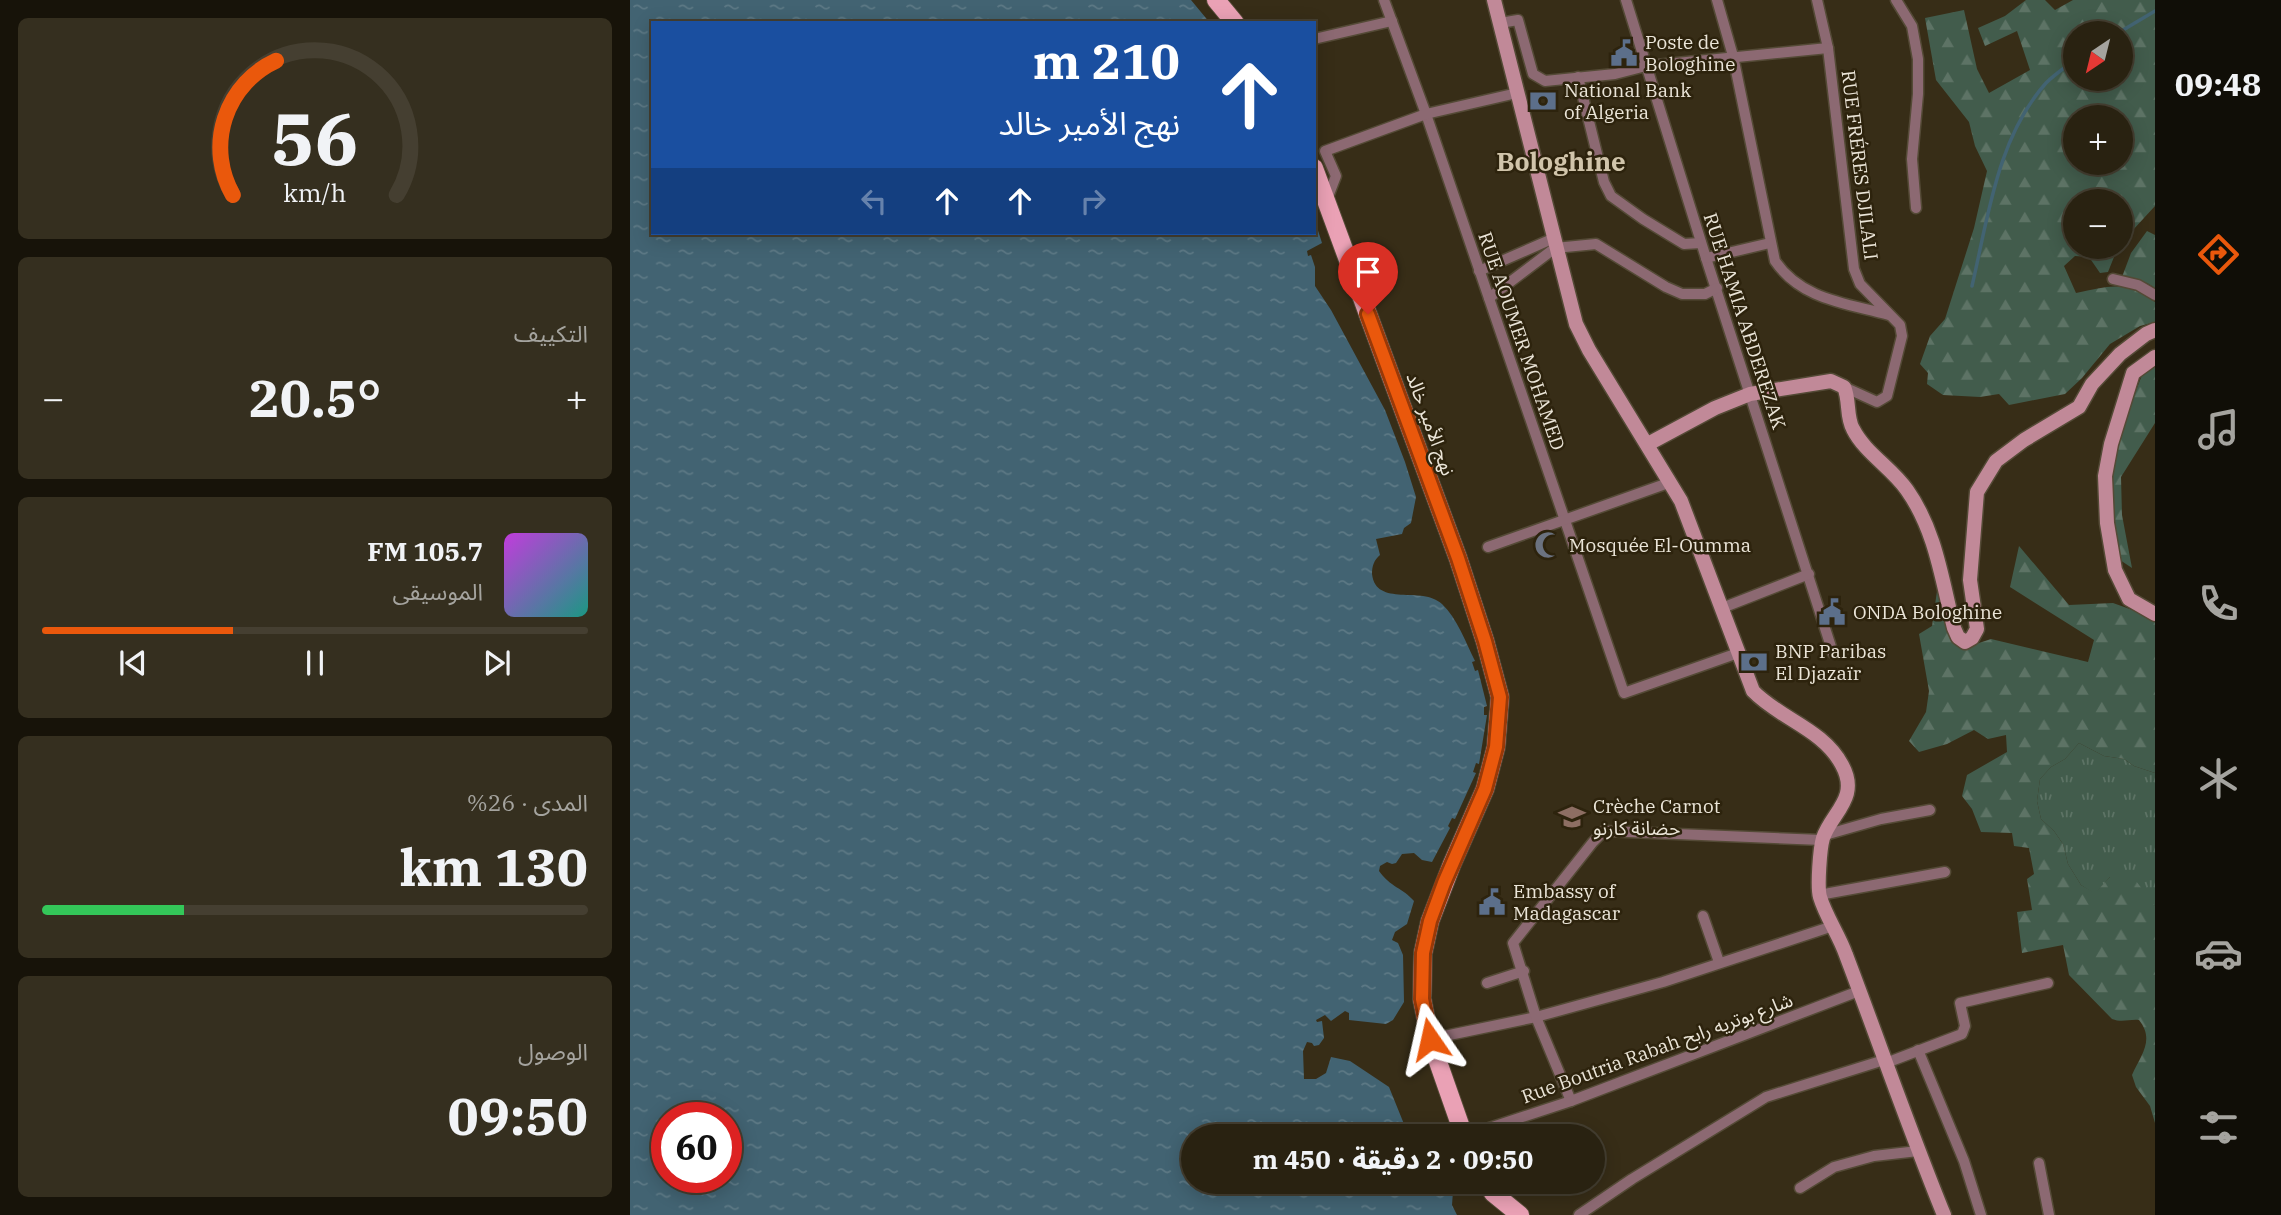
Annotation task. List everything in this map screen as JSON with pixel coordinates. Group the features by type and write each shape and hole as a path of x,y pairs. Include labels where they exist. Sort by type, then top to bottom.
{"main road":[{"path":"1216,0 1233,21"},
{"path":"1494,0 1576,324 1588,350 1671,482 1691,525 1753,691 1783,716 1817,735 1837,757 1846,775 1846,802 1824,837 1819,894 1944,1215"},
{"name":"نهج الأمير خالد","path":"1316,174 1458,558 1500,697 1496,747 1485,789 1430,921 1423,953 1422,999 1430,1039 1461,1124"},
{"path":"1648,443 1715,408 1750,394 1831,381 1844,387 1849,396 1851,428 1907,490 1926,523 1954,628 1958,637 1965,642 1972,638 1977,629 1970,580 1977,492 1996,461 2024,440 2079,407 2092,384 2120,354 2155,330"},
{"path":"2155,356 2133,373 2111,444 2105,476 2107,523 2115,570 2129,599 2155,614"},
{"path":"1494,1194 1520,1215"}],"street":[{"name":"RUE AOUMER MOHAMED","path":"1384,0 1426,114 1624,693 1738,653"},
{"name":"RUE HAMIA ABDEREZAK","path":"1626,0 1833,653"},
{"path":"1717,0 1733,56 1775,261 1787,277 1825,299 1889,315"},
{"name":"RUE FRÉRES DJILALI","path":"1817,0 1828,48 1854,269 1860,284 1900,325 1902,336 1887,396 1877,402 1844,387"},
{"path":"1896,0 1912,26 1918,59 1912,159 1916,208"},
{"path":"1500,23 1518,20 1533,74 1545,82 1615,74 1646,66 1828,48"},
{"path":"1316,39 1392,21"},
{"path":"1578,77 1604,182 1611,196 1684,244 1701,243"},
{"path":"1326,202 1336,176 1325,150 1426,114 1517,93"},
{"path":"1706,258 1770,243"},
{"path":"1479,271 1554,244 1596,244 1682,294 1705,294 1717,288"},
{"path":"1489,299 1554,244"},
{"path":"2113,279 2138,285 2155,295"},
{"path":"1488,547 1671,482"},
{"path":"1722,608 1809,574"},
{"path":"1570,1101 1536,1017 1524,971 1513,943 1604,831 1824,837 1881,819 1930,810"},
{"path":"1819,894 1945,872"},
{"path":"1703,916 1719,962"},
{"path":"1430,1039 1536,1017 1663,982 1833,926"},
{"path":"1486,983 1524,971"},
{"path":"1580,1215 1632,1179 1766,1097 1885,1062 1964,1032 1960,1003 2049,983"},
{"name":"Rue Boutria Rabah شارع بوتريه رابح","path":"1501,1124 1570,1101 1859,991"},
{"path":"1918,1050 1964,1161 1981,1215"},
{"path":"1800,1188 1834,1167 1874,1156 1918,1151"},
{"path":"2039,1163 2049,1215"}],"green space":[{"path":"2026,0 2045,0 2055,10 2073,0 2155,0 2155,206 2133,230 2133,189 2063,189 2063,259 2072,259 2064,266 2076,293 2117,287 2134,290 2155,302 2155,322 2140,326 2110,344 2065,394 2009,405 1999,394 1980,397 1943,395 1927,384 1928,373 1920,364 1930,336 1945,319 1974,228 1987,171 1975,146 1969,122 1936,80 1925,18 1964,10 1977,69 1989,93 2030,70 2017,31 1985,46 1978,28 2005,16"},
{"path":"2147,231 2155,235 2155,288 2147,283 2122,277 2129,259 2133,259 2133,250"},
{"path":"2090,259 2113,259 2108,272 2100,273"},
{"path":"2155,359 2155,423 2121,477 2122,515 2132,568 2120,560 2109,484 2107,448 2124,421 2146,365"},
{"path":"2019,546 2069,605 2113,603 2155,618 2155,773 2134,766 2124,759 2104,756 2079,743 2065,759 2051,767 2040,779 2037,801 2041,819 2063,844 2068,864 2081,885 2095,893 2110,877 2125,872 2133,877 2155,906 2155,1123 2150,1106 2136,1087 2132,1075 2146,1041 2144,1027 2139,1020 2112,1019 2069,975 2063,945 2022,953 2017,912 2032,910 2027,879 2034,874 2029,848 2014,846 2012,833 1981,832 1972,809 1962,796 1967,775 2007,752 2006,735 1988,739 1974,730 1947,744 1919,752 1909,741 1926,712 1929,691 1919,634 1932,626 1937,591 1941,583 1967,647 1991,639 2088,662 2094,640 2010,587"},
{"path":"2079,743 2104,756 2124,759 2134,766 2155,773 2155,906 2110,877 2095,894 2081,885 2068,864 2063,844 2041,819 2037,801 2040,779 2051,767 2065,759"}],"water":[{"path":"630,0 1191,0 1208,21 651,21 651,235 1316,235 1316,224 1322,243 1307,251 1315,267 1315,286 1331,310 1385,410 1416,497 1411,523 1404,528 1402,534 1376,539 1380,555 1372,568 1375,584 1391,593 1423,596 1442,604 1461,631 1475,661 1472,662 1475,671 1478,670 1487,706 1484,707 1484,715 1487,715 1479,764 1476,763 1473,772 1476,773 1432,862 1422,860 1414,853 1402,854 1396,863 1387,862 1380,866 1379,871 1383,876 1414,901 1407,924 1395,932 1392,940 1398,943 1403,955 1404,1002 1393,1020 1386,1024 1349,1020 1349,1013 1345,1011 1331,1021 1325,1015 1316,1020 1322,1021 1324,1038 1319,1045 1314,1046 1307,1042 1303,1051 1304,1079 1316,1079 1326,1073 1331,1057 1350,1061 1389,1087 1404,1124 1181,1124 1181,1194 1453,1194 1452,1205 1457,1215 630,1215"}],"waterway":[{"path":"2133,24 2155,11"},
{"path":"1972,286 2005,153 2029,105 2046,83 2063,69"}],"place":[{"name":"Poste de Bologhine","path":"1624,53"},
{"name":"National Bank of Algeria","path":"1543,101"},
{"name":"Mosquée El-Oumma","path":"1548,545"},
{"name":"ONDA Bologhine","path":"1832,612"},
{"name":"BNP Paribas El Djazaïr","path":"1754,662"},
{"name":"Crèche Carnot حضانة كارنو","path":"1572,817"},
{"name":"Embassy of Madagascar","path":"1492,902"}],"district":[{"name":"Bologhine","path":"1561,162"}],"route":[{"path":"1368,314 1458,558 1500,697 1496,747 1485,789 1444,883 1430,921 1423,953 1422,999 1430,1039"}]}
